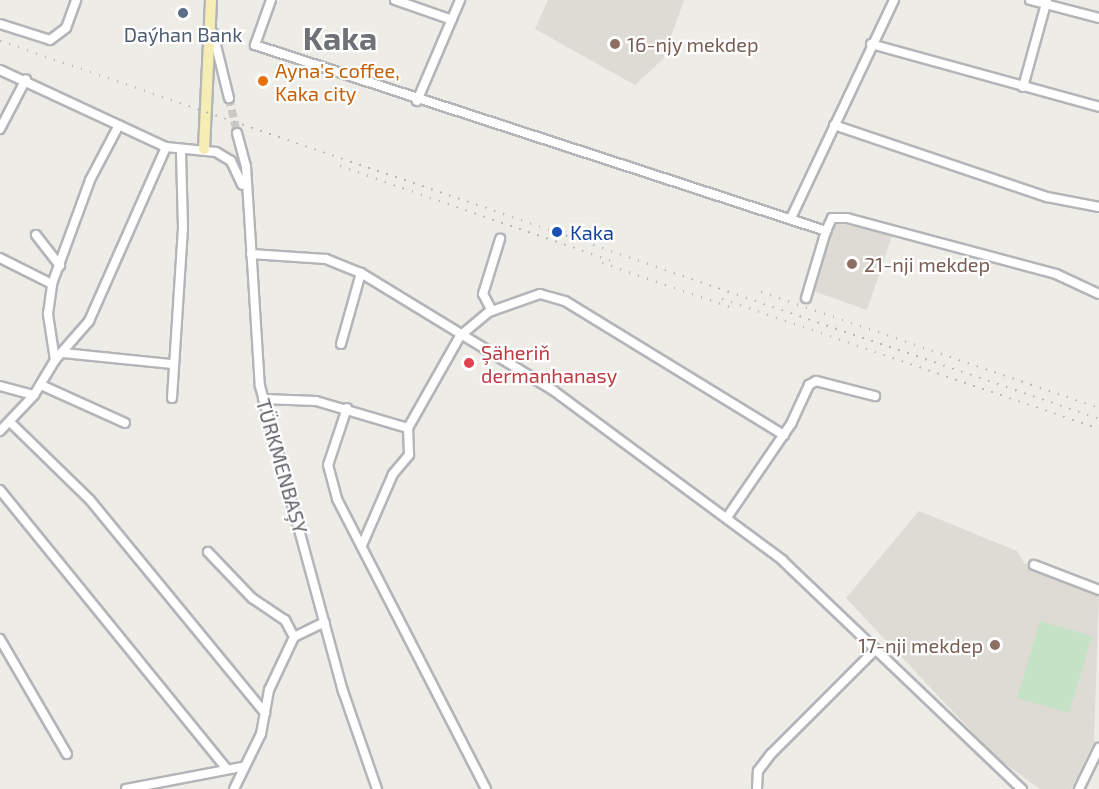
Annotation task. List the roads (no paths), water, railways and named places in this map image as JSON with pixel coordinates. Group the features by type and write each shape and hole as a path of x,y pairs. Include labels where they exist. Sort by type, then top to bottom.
{"main road":[{"path":"204,149 201,123 213,33 211,0"}],"street":[{"path":"0,24 50,40 66,28 76,0"},
{"path":"271,0 255,45 417,101 826,231"},
{"path":"395,0 452,20"},
{"path":"417,101 460,0"},
{"path":"791,218 871,44 894,0"},
{"path":"1030,0 1046,2 1099,18"},
{"path":"1023,87 1046,2"},
{"path":"213,33 229,98"},
{"path":"871,44 1099,108"},
{"path":"0,70 26,79 166,147 204,149 231,161 245,197"},
{"path":"0,129 26,79"},
{"path":"55,360 48,324 52,284 90,180 120,125"},
{"path":"834,125 1047,197 1099,207"},
{"name":"TÜRKMENBAŞY","path":"237,133 251,255 263,399 325,622 377,789"},
{"path":"0,431 34,395 55,360 89,321 166,147"},
{"path":"172,398 172,364 183,228 181,149"},
{"path":"806,298 832,218 866,223 1056,274 1099,294"},
{"path":"36,235 60,266"},
{"path":"492,311 483,294 500,239"},
{"path":"251,255 326,259 361,273 460,336 554,391 728,516 876,649 1022,789"},
{"path":"0,258 52,284"},
{"path":"341,344 361,273"},
{"path":"363,543 393,474 409,455 408,428 460,336 492,311 540,294 565,301 784,435"},
{"path":"63,353 172,364"},
{"path":"728,516 784,435 816,381 875,396"},
{"path":"40,385 125,423"},
{"path":"0,386 34,395"},
{"path":"263,399 347,408 408,428"},
{"path":"347,408 328,465 337,499 363,543 486,789"},
{"path":"10,422 90,500 265,713"},
{"path":"0,490 226,768"},
{"path":"208,552 252,598 285,620 294,638"},
{"path":"1034,565 1099,590"},
{"path":"234,789 241,767 261,734 269,690 294,638 325,622"},
{"path":"0,639 68,754"},
{"path":"757,789 758,771 771,754 876,649"},
{"path":"1079,789 1099,748"},
{"path":"126,789 226,768 241,767"}],"tunnel":[{"path":"229,98 237,133"}],"railway":[{"path":"0,41 1099,419"},
{"path":"340,166 611,261"},
{"path":"602,263 730,307"},
{"path":"761,292 1099,408"},
{"path":"722,299 1099,429"}],"place":[{"name":"Daýhan Bank","path":"183,13"},
{"name":"16-njy mekdep","path":"615,44"},
{"name":"Ayna's coffee, Kaka city","path":"263,81"},
{"name":"Kaka","path":"557,232"},
{"name":"21-nji mekdep","path":"852,264"},
{"name":"Şäheriň dermanhanasy","path":"469,363"},
{"name":"17-nji mekdep","path":"995,645"}],"district":[{"name":"Kaka","path":"340,37"}]}
